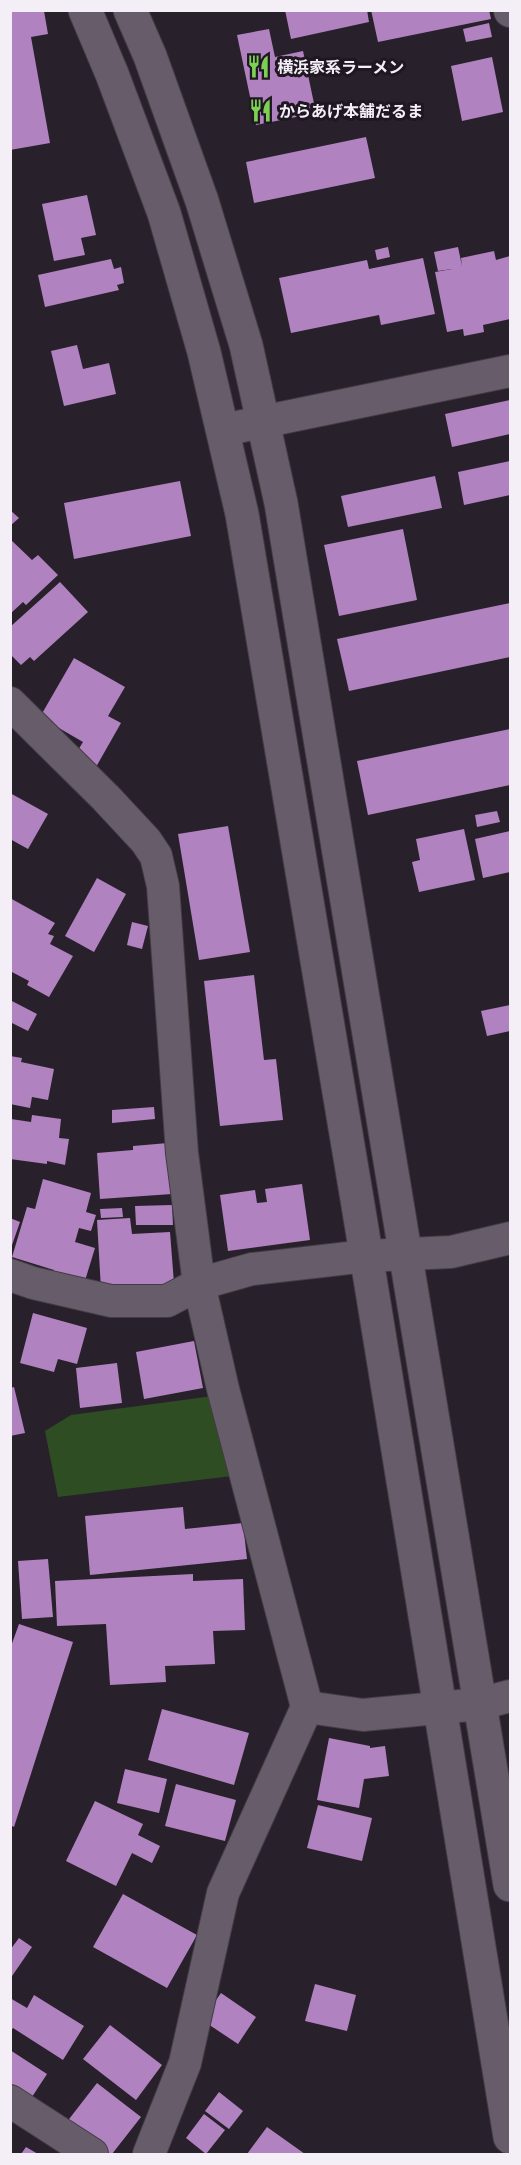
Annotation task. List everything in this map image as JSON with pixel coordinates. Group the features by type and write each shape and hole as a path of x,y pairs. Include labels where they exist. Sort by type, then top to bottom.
{"street":[{"path":"85,10 112,74 164,213 204,352 244,526 441,1708 510,2137"},
{"path":"130,10 150,56 202,201 246,345 281,503 407,1253 495,1700 510,1885"},
{"path":"223,430 510,371"},
{"path":"10,703 106,798 146,841 156,856 163,886 182,1153 198,1284 308,1707 223,1893 185,2063 148,2154"},
{"path":"10,1275 33,1283 111,1301 167,1301 198,1284 252,1269 366,1256 451,1252 510,1238"},
{"path":"308,1707 363,1715 441,1708 495,1700"},
{"path":"10,2101 92,2154"}],"green space":[{"path":"213,1396 232,1476 58,1497 45,1431 71,1415"}],"building":[{"path":"10,10 44,11 48,34 31,37 50,143 10,150"},
{"path":"285,10 367,10 369,22 291,39"},
{"path":"371,10 489,10 491,19 378,42"},
{"path":"489,23 492,37 466,42 463,29"},
{"path":"269,29 275,57 303,51 316,113 256,125 237,35"},
{"path":"492,57 503,112 462,121 451,66"},
{"path":"366,137 375,178 254,203 246,162"},
{"path":"87,195 96,235 81,238 85,255 54,261 42,204"},
{"path":"388,247 390,257 377,260 375,250"},
{"path":"458,247 462,266 461,258 494,251 496,260 510,256 510,319 483,325 484,332 464,336 463,329 447,332 435,272 452,269 438,271 434,252"},
{"path":"423,258 435,314 381,325 379,315 291,333 279,278 367,260 369,269"},
{"path":"111,259 114,269 121,267 124,283 117,285 119,290 45,307 38,275"},
{"path":"77,345 83,369 109,363 116,394 64,406 51,351"},
{"path":"510,400 510,434 452,447 445,414"},
{"path":"510,461 510,495 464,505 458,472"},
{"path":"435,476 442,508 348,527 341,496"},
{"path":"180,481 191,536 74,559 64,503"},
{"path":"10,510 19,518 10,526"},
{"path":"403,529 417,600 339,616 324,545"},
{"path":"10,539 32,560 38,555 58,575 26,605 23,602 10,614"},
{"path":"60,582 88,612 34,661 30,657 21,665 10,654 10,627"},
{"path":"510,603 510,657 349,691 337,639"},
{"path":"74,658 125,687 108,716 121,723 96,767 75,755 83,742 40,717"},
{"path":"510,729 510,785 368,815 357,761"},
{"path":"10,793 48,814 28,849 10,839"},
{"path":"497,811 500,822 477,827 475,815"},
{"path":"228,826 250,952 199,960 178,834"},
{"path":"464,829 475,880 419,892 412,862 420,860 416,839"},
{"path":"510,831 510,872 483,878 475,839"},
{"path":"97,878 126,894 94,952 65,936"},
{"path":"10,898 55,923 48,934 54,936 50,944 73,956 49,997 27,985 29,981 10,971"},
{"path":"132,922 148,926 142,949 127,945"},
{"path":"254,975 264,1060 276,1059 283,1120 220,1126 204,981"},
{"path":"10,1000 37,1014 28,1031 10,1022"},
{"path":"510,1005 510,1031 487,1036 481,1011"},
{"path":"10,1056 22,1058 21,1062 54,1069 48,1100 32,1097 30,1108 10,1104"},
{"path":"154,1107 155,1119 112,1123 112,1110"},
{"path":"32,1115 61,1119 59,1138 69,1139 65,1165 47,1161 47,1164 10,1159 11,1119 31,1122"},
{"path":"168,1143 172,1194 100,1199 97,1153 133,1150 133,1146"},
{"path":"43,1179 91,1193 86,1212 96,1215 91,1231 79,1228 75,1242 95,1248 84,1284 53,1275 54,1270 12,1257 27,1207 35,1209"},
{"path":"302,1184 310,1240 228,1251 220,1195 255,1190 257,1203 267,1202 265,1189"},
{"path":"172,1205 173,1225 136,1225 135,1206"},
{"path":"122,1208 123,1217 101,1218 100,1209"},
{"path":"10,1218 20,1222 11,1248 10,1248"},
{"path":"130,1218 132,1234 170,1232 174,1283 101,1289 97,1220"},
{"path":"33,1313 87,1328 77,1364 58,1359 54,1372 20,1363"},
{"path":"194,1341 203,1388 144,1399 136,1352"},
{"path":"117,1363 122,1403 80,1408 76,1368"},
{"path":"14,1387 25,1433 10,1436 10,1388"},
{"path":"183,1507 185,1529 243,1523 247,1559 90,1575 85,1516"},
{"path":"48,1559 53,1617 22,1619 18,1561"},
{"path":"193,1574 193,1581 243,1579 245,1630 213,1631 215,1664 165,1666 166,1682 110,1685 106,1624 57,1626 55,1581"},
{"path":"19,1624 73,1642 14,1827 10,1825 10,1649"},
{"path":"162,1709 249,1733 234,1785 148,1760"},
{"path":"329,1738 370,1746 370,1748 385,1746 389,1776 364,1779 359,1808 317,1800"},
{"path":"125,1769 167,1779 159,1813 117,1803"},
{"path":"176,1784 236,1800 225,1841 165,1826"},
{"path":"95,1801 143,1824 138,1835 160,1846 152,1863 132,1853 116,1886 66,1861"},
{"path":"318,1805 372,1818 362,1861 307,1848"},
{"path":"123,1894 197,1935 167,1988 93,1947"},
{"path":"19,1938 32,1947 10,1979 10,1950"},
{"path":"315,1984 356,1995 347,2031 305,2021"},
{"path":"221,1993 256,2017 238,2044 202,2020"},
{"path":"34,1995 84,2026 63,2060 13,2028 10,2032 10,1998 27,2008"},
{"path":"110,2025 162,2065 136,2100 83,2059"},
{"path":"10,2050 47,2074 30,2100 10,2087"},
{"path":"97,2083 141,2117 112,2154 107,2154 66,2123"},
{"path":"219,2092 243,2111 229,2129 205,2111"},
{"path":"204,2114 225,2130 206,2154 186,2138"},
{"path":"267,2127 305,2154 247,2154"},
{"path":"26,2147 38,2154 21,2154"}],"place":[{"name":"横浜家系ラーメン","path":"259,67"},
{"name":"からあげ本舗だるま","path":"261,111"}]}
